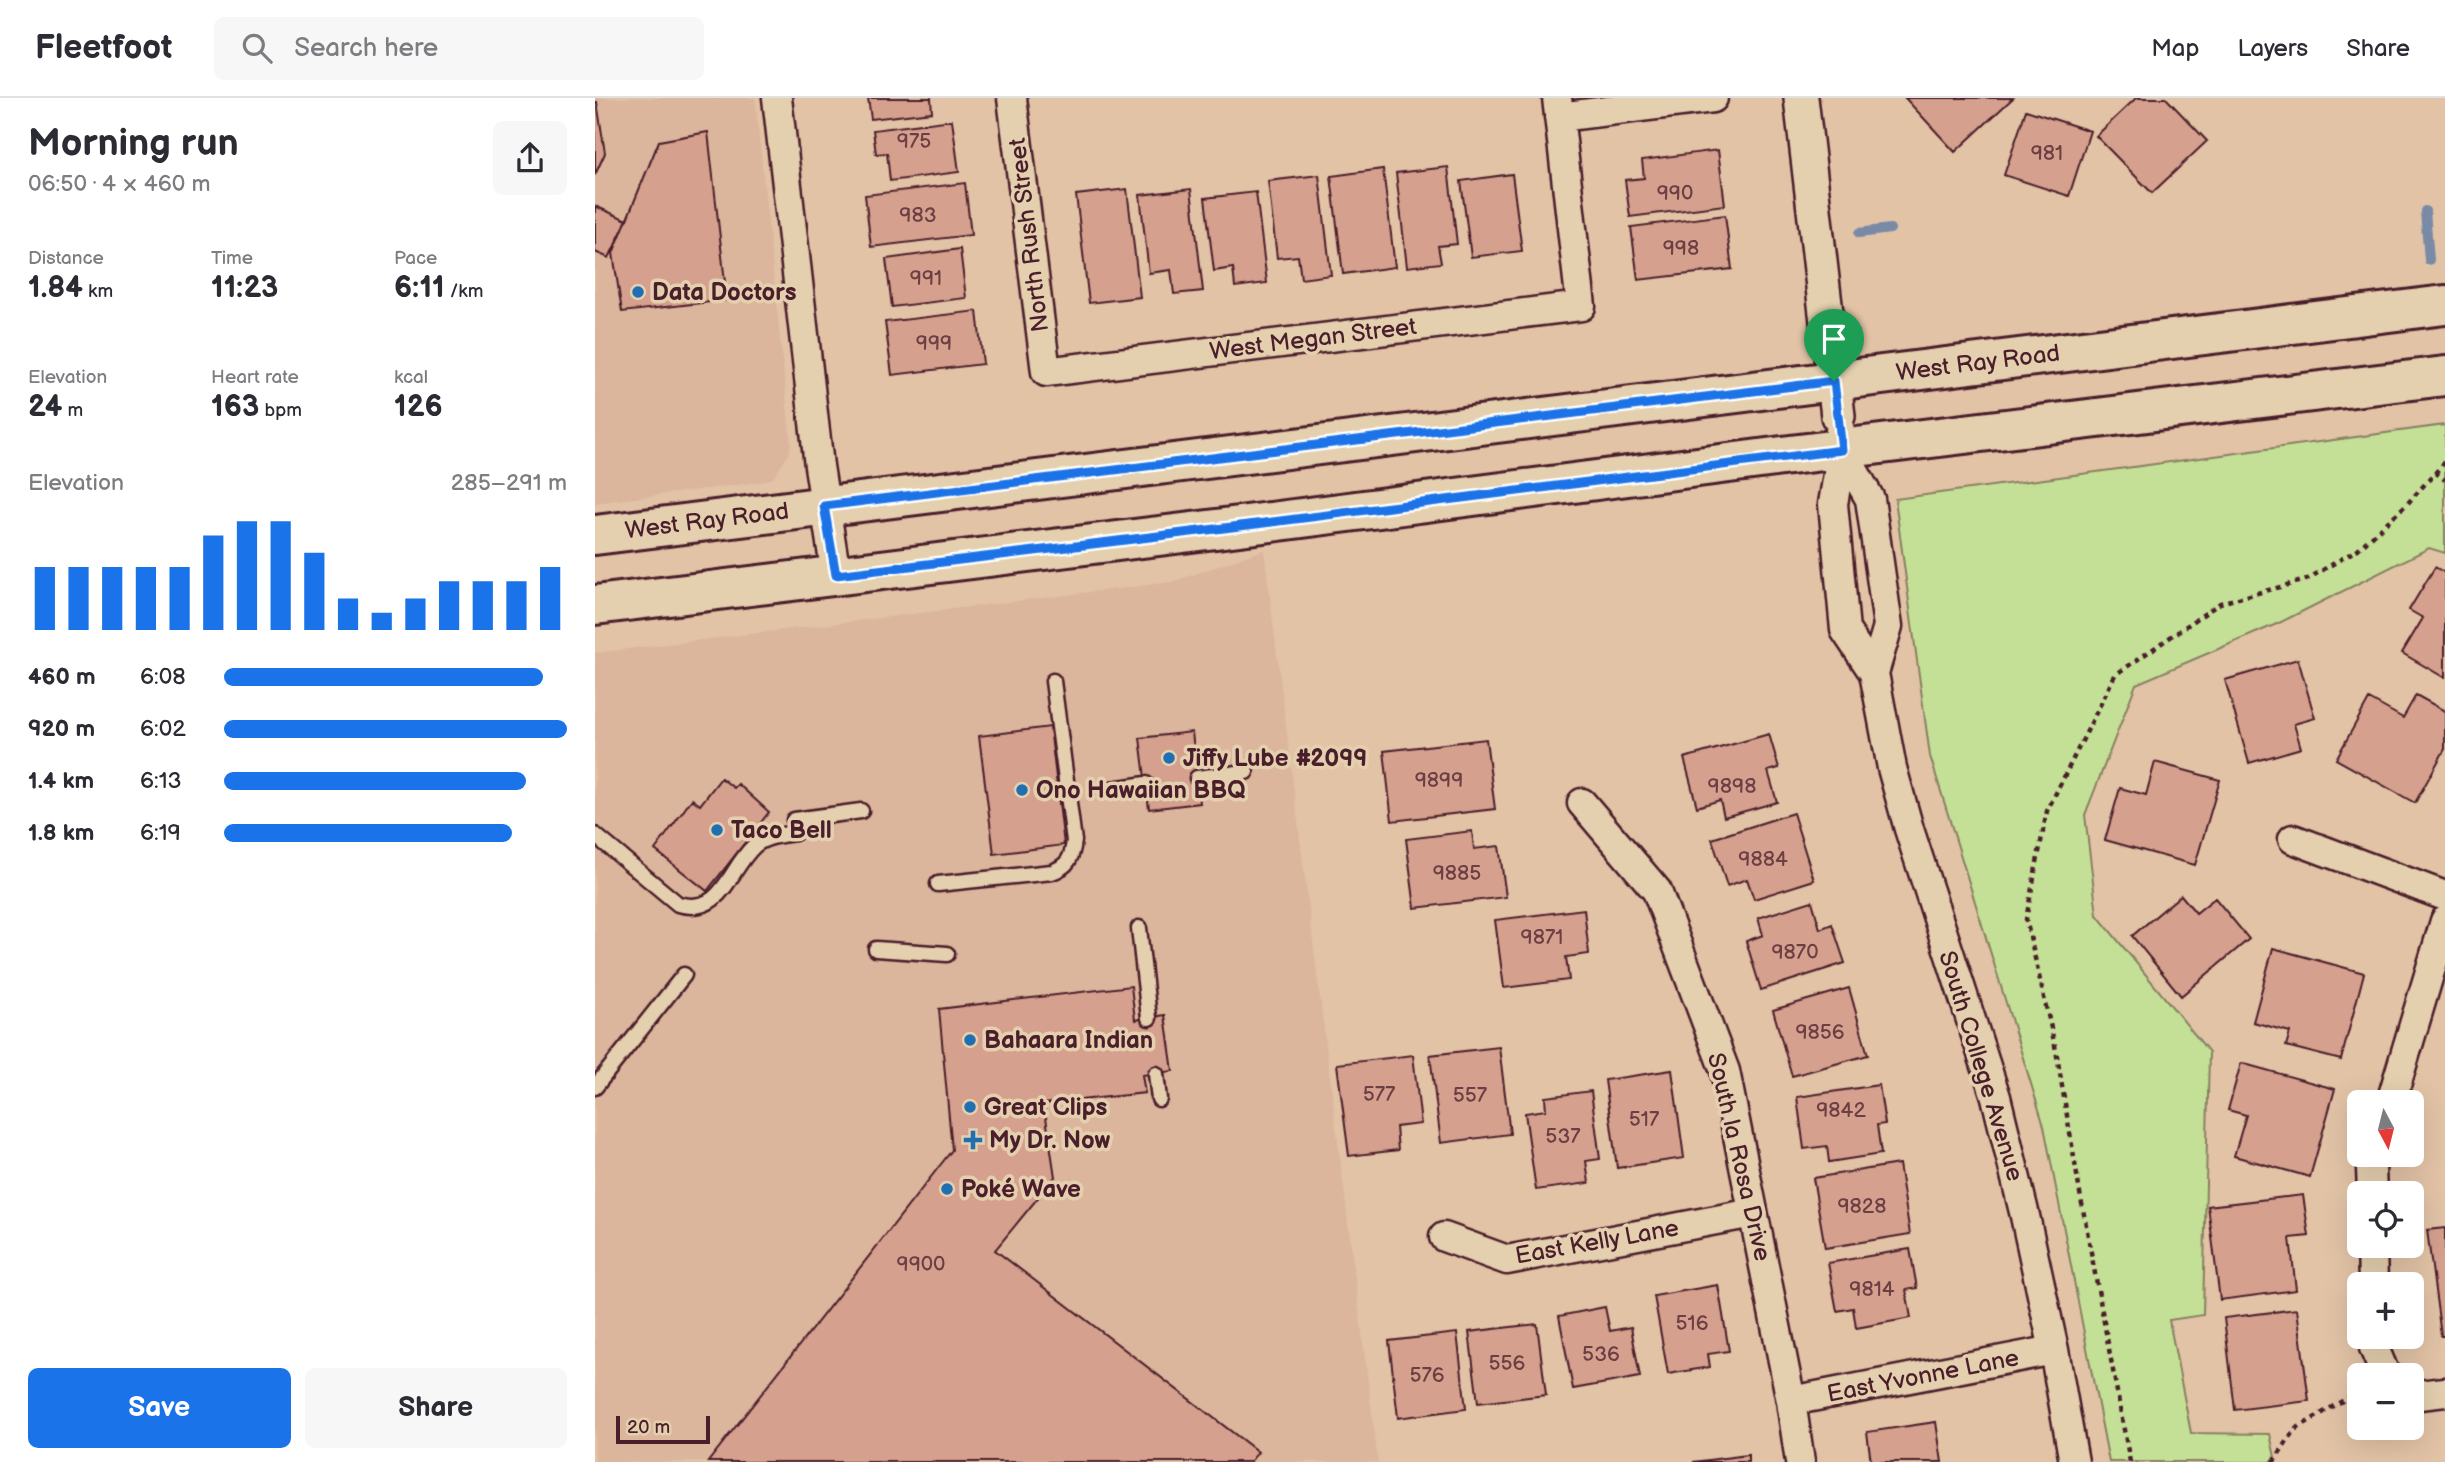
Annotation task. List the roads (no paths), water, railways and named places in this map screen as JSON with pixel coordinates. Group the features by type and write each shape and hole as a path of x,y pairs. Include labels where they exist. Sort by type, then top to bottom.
{"main road":[{"name":"West Ray Road","path":"595,605 1202,531 2445,305"},
{"name":"West Ray Road","path":"595,536 824,506 1838,416 2445,376"}],"street":[{"path":"777,98 824,506 836,575"},
{"name":"North Rush Street","path":"1012,98 1045,372"},
{"path":"1558,108 1713,98"},
{"path":"1801,98 1838,416"},
{"name":"West Megan Street","path":"1045,372 1581,306 1558,108"},
{"name":"South College Avenue","path":"1838,416 1870,499 1888,626 1874,673"},
{"name":"South College Avenue","path":"1838,416 1833,505 1845,630 1874,673 1892,768 1909,829 1996,1097 2054,1350 2074,1462"},
{"name":"South la Rosa Drive","path":"1582,803 1657,891 1725,1071 1791,1401 1800,1462"},
{"path":"2293,839 2445,896"},
{"path":"2395,1090 2445,921"},
{"name":"East Kelly Lane","path":"1444,1237 1507,1260 1753,1213"},
{"name":"East Yvonne Lane","path":"1791,1401 2054,1350"},
{"path":"2424,1394 2445,1392"}],"lane":[{"path":"938,884 1052,872 1068,864 1073,854 1074,841 1053,681"},
{"path":"1197,778 1246,772"},
{"path":"1105,790 1146,785"},
{"path":"595,835 678,904 693,908 713,901 755,845 795,826 862,811"},
{"path":"1139,928 1149,1018"},
{"path":"876,949 947,954"},
{"path":"595,1087 684,975"},
{"path":"1156,1074 1159,1099"}],"waterway":[{"path":"2425,211 2429,260"},
{"path":"1859,233 1890,229"}],"place":[{"name":"Data Doctors","path":"638,292"},
{"name":"Jiffy Lube #2099","path":"1169,758"},
{"name":"Ono Hawaiian BBQ","path":"1022,790"},
{"name":"Taco Bell","path":"717,830"},
{"name":"Bahaara Indian","path":"970,1040"},
{"name":"Great Clips","path":"970,1107"},
{"name":"My Dr. Now","path":"973,1140"},
{"name":"Poké Wave","path":"947,1189"}]}
